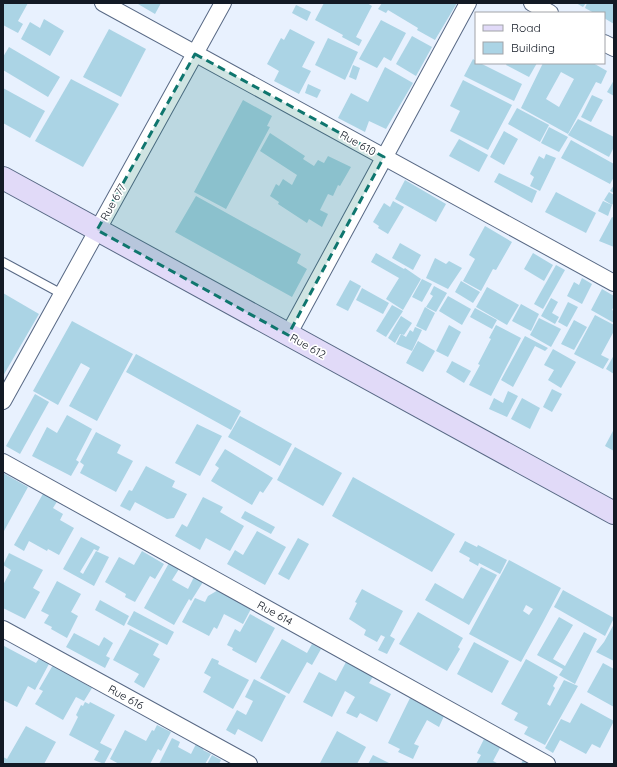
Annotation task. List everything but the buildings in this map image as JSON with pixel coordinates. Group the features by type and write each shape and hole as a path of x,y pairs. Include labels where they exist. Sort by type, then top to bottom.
{"street":[{"name":"Rue 610","path":"103,3 614,283"},
{"name":"Rue 677","path":"3,400 223,3"},
{"path":"288,335 468,3"},
{"path":"532,3 548,12"},
{"path":"605,44 614,48"},
{"name":"Rue 612","path":"3,178 614,513"},
{"name":"Rue 614","path":"3,462 548,764"},
{"name":"Rue 616","path":"3,629 249,764"}],"lane":[{"path":"3,262 62,294"}],"highlighted area":[{"path":"195,54 384,157 288,335 97,230"}]}
